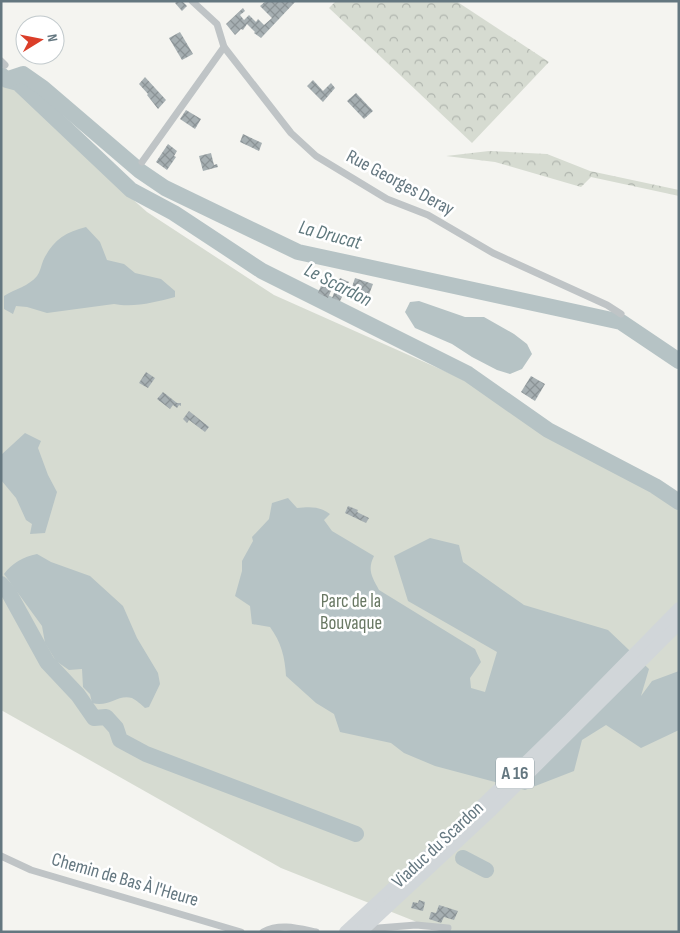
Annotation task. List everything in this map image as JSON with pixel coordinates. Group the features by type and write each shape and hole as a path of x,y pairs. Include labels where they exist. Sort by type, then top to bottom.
{"highway":[{"name":"Viaduc du Scardon","path":"345,932 491,796 679,608"},
{"name":"Viaduc du Scardon","path":"361,932 492,810 679,624"}],"street":[{"name":"Rue Georges Deray","path":"192,1 217,24 224,46 292,133 316,156 387,199 428,215 492,253 607,305 621,314"},
{"path":"142,162 224,46"},
{"name":"Chemin de Bas À l'Heure","path":"1,856 31,870 241,932"},
{"path":"351,932 387,926 416,925 448,928"},
{"path":"263,932 272,928 286,926 316,932"}],"green space":[{"path":"336,1 456,1 549,62 472,143 329,8"},
{"name":"Parc de la Bouvaque","path":"1,72 102,172 147,212 274,295 458,377 679,503 679,932 442,932 281,868 1,710"},
{"path":"489,151 547,154 590,171 679,190 679,196 591,177 581,187 495,162 446,156"}],"shaded area":[{"path":"86,227 100,242 107,260 124,264 135,273 161,279 175,291 175,297 137,305 114,304 47,313 16,306 13,314 4,309 4,296 26,285 37,276 47,254 60,238"},
{"path":"419,301 465,317 484,317 514,334 527,344 532,354 522,369 510,374 497,370 452,344 415,328 405,312 410,302"},
{"path":"25,433 41,441 38,448 48,475 57,492 45,533 30,534 32,524 26,520 16,498 1,480 1,455"},
{"path":"288,498 297,508 310,507 326,511 330,514 324,520 332,531 374,556 371,565 372,577 379,590 475,649 481,662 470,678 471,688 485,692 497,652 408,601 394,556 430,538 459,545 463,562 524,605 608,630 649,669 641,696 652,681 679,671 679,730 641,748 606,725 582,740 574,771 525,790 435,766 404,753 391,743 340,732 334,714 316,703 286,676 282,650 270,627 252,624 250,606 235,596 242,571 242,561 253,541 252,537 269,519 272,503"},
{"path":"37,554 51,562 90,576 123,606 137,638 158,673 160,684 149,707 145,708 134,699 127,697 103,704 92,703 90,694 83,687 82,669 69,670 56,661 45,643 42,626 4,574 18,561"}],"building":[{"path":"182,1 187,6 182,11 175,3"},
{"path":"266,1 295,2 261,38 247,24 243,30 241,29 235,35 226,24 243,8 245,11 240,15 244,20 249,15 256,22 258,19 264,25 272,18 260,6"},
{"path":"180,32 193,54 182,60 169,38"},
{"path":"145,77 166,100 158,109 139,84"},
{"path":"313,80 323,91 331,83 335,88 323,102 307,86"},
{"path":"356,93 373,111 364,119 347,101"},
{"path":"186,110 201,119 195,129 180,119"},
{"path":"243,134 262,143 259,151 240,142"},
{"path":"168,144 177,151 174,156 176,157 167,170 156,162"},
{"path":"211,153 214,165 217,164 218,167 203,171 199,156"},
{"path":"326,274 336,279 328,298 318,293"},
{"path":"340,278 349,282 340,301 332,298"},
{"path":"355,278 373,284 366,302 349,296"},
{"path":"146,372 155,378 148,388 139,383"},
{"path":"531,376 545,384 535,401 521,392"},
{"path":"163,392 177,403 181,403 181,406 179,405 177,408 173,405 170,409 157,399"},
{"path":"189,411 209,427 205,432 189,420 187,423 183,419"},
{"path":"348,506 369,518 366,523 345,513"},
{"path":"419,900 425,902 423,911 411,908 413,902 418,903"},
{"path":"439,905 458,911 454,920 444,917 441,923 429,919 431,912 436,913"}],"waterway":[{"name":"La Drucat","path":"8,79 23,74 43,88 140,171 165,188 298,252 621,322 679,361"},
{"name":"Le Scardon","path":"1,75 7,80 18,83 131,190 174,213 262,271 468,374 548,430 655,486 679,502"},
{"path":"1,584 9,593 47,662 78,695 94,718 106,717 116,728 120,740 146,754 356,834"},
{"path":"463,858 486,870"}]}
